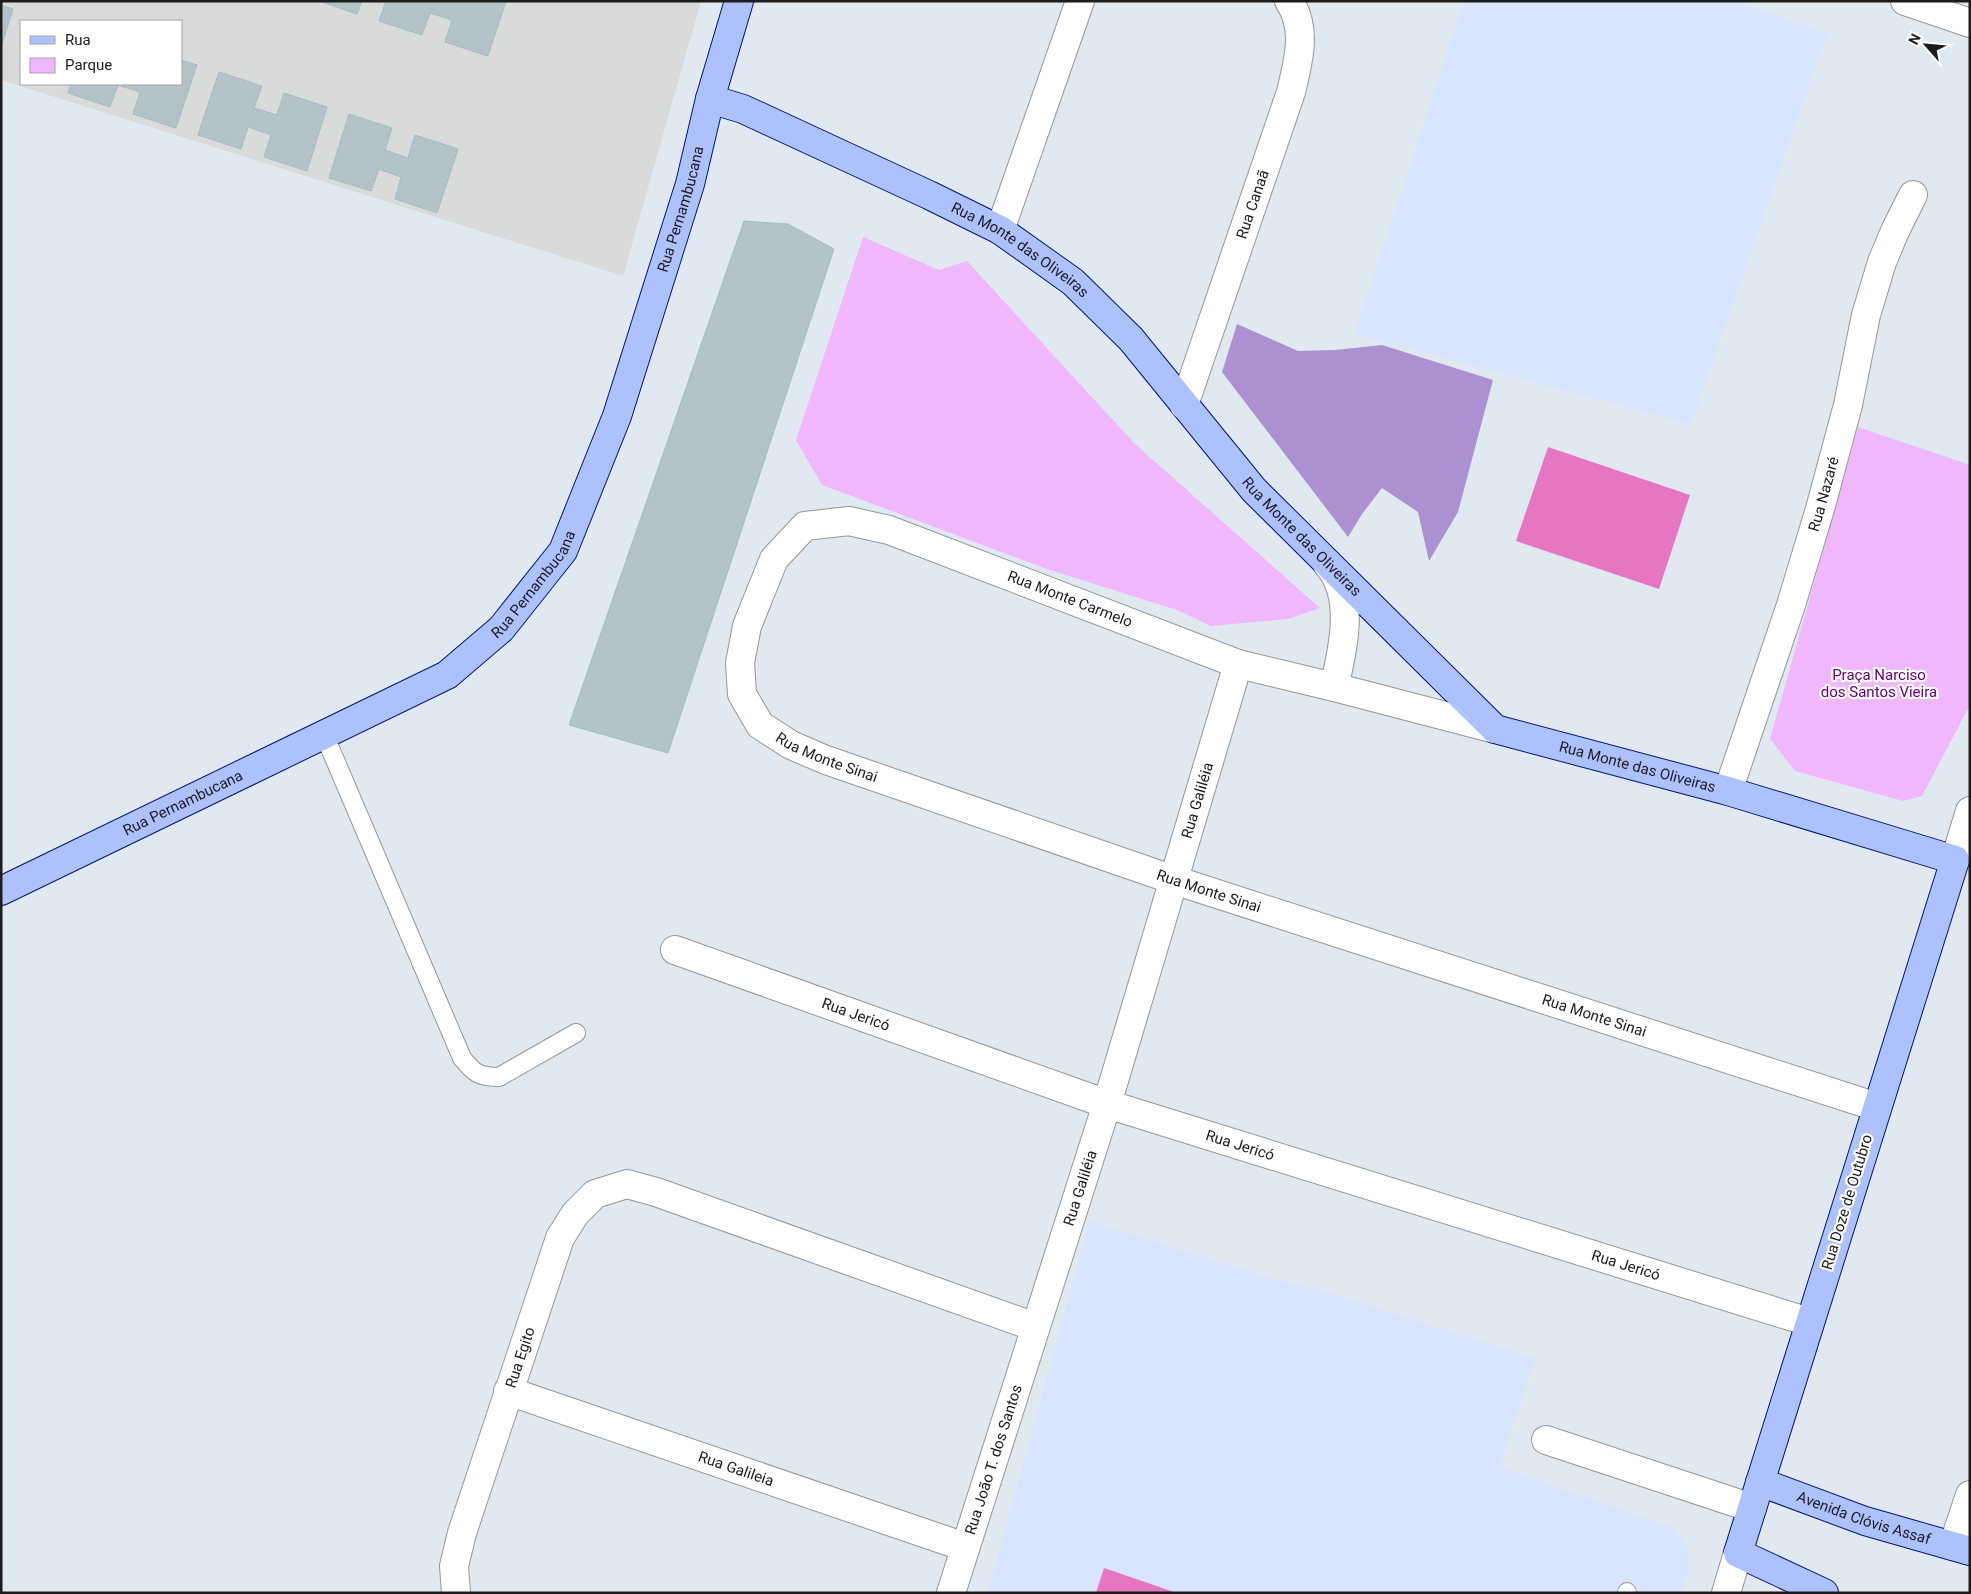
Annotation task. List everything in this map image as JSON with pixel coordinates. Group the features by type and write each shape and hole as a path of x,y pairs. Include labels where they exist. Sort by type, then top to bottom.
{"street":[{"name":"Rua Pernambucana","path":"1,891 447,675 501,629 562,551 617,416 690,184 710,99 739,1"},
{"path":"1000,230 1080,1"},
{"name":"Rua Canaã","path":"1184,405 1291,92 1300,54 1301,34 1295,10 1289,1"},
{"path":"1905,1 1970,23"},
{"name":"Rua Monte das Oliveiras","path":"710,99 743,109 1000,230 1073,282 1131,339 1254,490 1495,729 1728,791 1955,860"},
{"name":"Rua Nazaré","path":"1728,791 1791,605 1820,509 1848,405 1866,315 1882,262 1913,195"},
{"name":"Rua Monte Carmelo","path":"805,526 849,521 889,530 1238,664 1495,729"},
{"name":"Rua Monte Sinai","path":"805,526 774,559 747,626 740,663 742,694 760,725 791,745 826,760 1174,880 1877,1107"},
{"path":"1304,539 1333,570 1342,596 1346,620 1341,658 1334,687"},
{"name":"Rua Galiléia","path":"1035,1327 1107,1104 1238,664"},
{"name":"Rua Doze de Outubro","path":"1726,1593 1970,811"},
{"name":"Rua Jericó","path":"675,950 1107,1104 1809,1322"},
{"name":"Rua Egito","path":"456,1593 454,1566 462,1533 560,1238 575,1214 596,1194 628,1184 656,1192 1035,1327"},
{"name":"Rua João T. dos Santos","path":"951,1593 1035,1327"},
{"name":"Rua Galileia","path":"508,1391 965,1547"},
{"path":"1546,1440 1752,1508"},
{"name":"Avenida Clóvis Assaf","path":"1760,1482 1865,1521 1961,1549"},
{"path":"1961,1549 1970,1495"},
{"path":"1738,1553 1824,1593"}],"lane":[{"path":"324,734 462,1058 469,1067 476,1074 487,1077 499,1077 576,1033"}],"shaded area":[{"path":"1,1 701,1 623,276 1,80"},
{"path":"1464,1 1733,1 1827,33 1691,424 1355,334"},
{"path":"1237,324 1298,351 1335,350 1382,345 1493,380 1458,512 1429,561 1418,512 1382,488 1362,514 1348,537 1222,372"},
{"path":"1548,447 1690,495 1659,589 1516,541"},
{"path":"1090,1221 1265,1277 1330,1293 1535,1359 1499,1467 1674,1528 1687,1544 1688,1571 1681,1593 988,1593"},
{"path":"1104,1568 1177,1593 1096,1593"}],"green space":[{"path":"863,237 939,270 967,261 1135,444 1320,608 1288,619 1211,626 1177,610 1047,569 822,485 796,440"},
{"name":"Praça Narciso dos Santos Vieira","path":"1858,427 1970,465 1970,705 1922,796 1903,801 1795,771 1770,739"}],"building":[{"path":"319,1 362,1 357,14"},
{"path":"386,1 506,1 488,56 445,42 452,20 430,13 422,35 379,21"},
{"path":"1,5 13,9 1,47"},
{"path":"182,60 197,65 176,128 133,114 140,92 118,85 182,85"},
{"path":"219,72 262,86 254,108 277,115 284,93 327,107 307,171 264,157 271,135 248,127 241,149 198,135"},
{"path":"71,85 118,85 110,107 68,93"},
{"path":"349,114 392,128 385,150 408,158 415,135 458,149 437,213 395,199 401,177 379,169 371,191 329,178"},
{"path":"744,221 788,224 834,249 668,753 569,725"}]}
